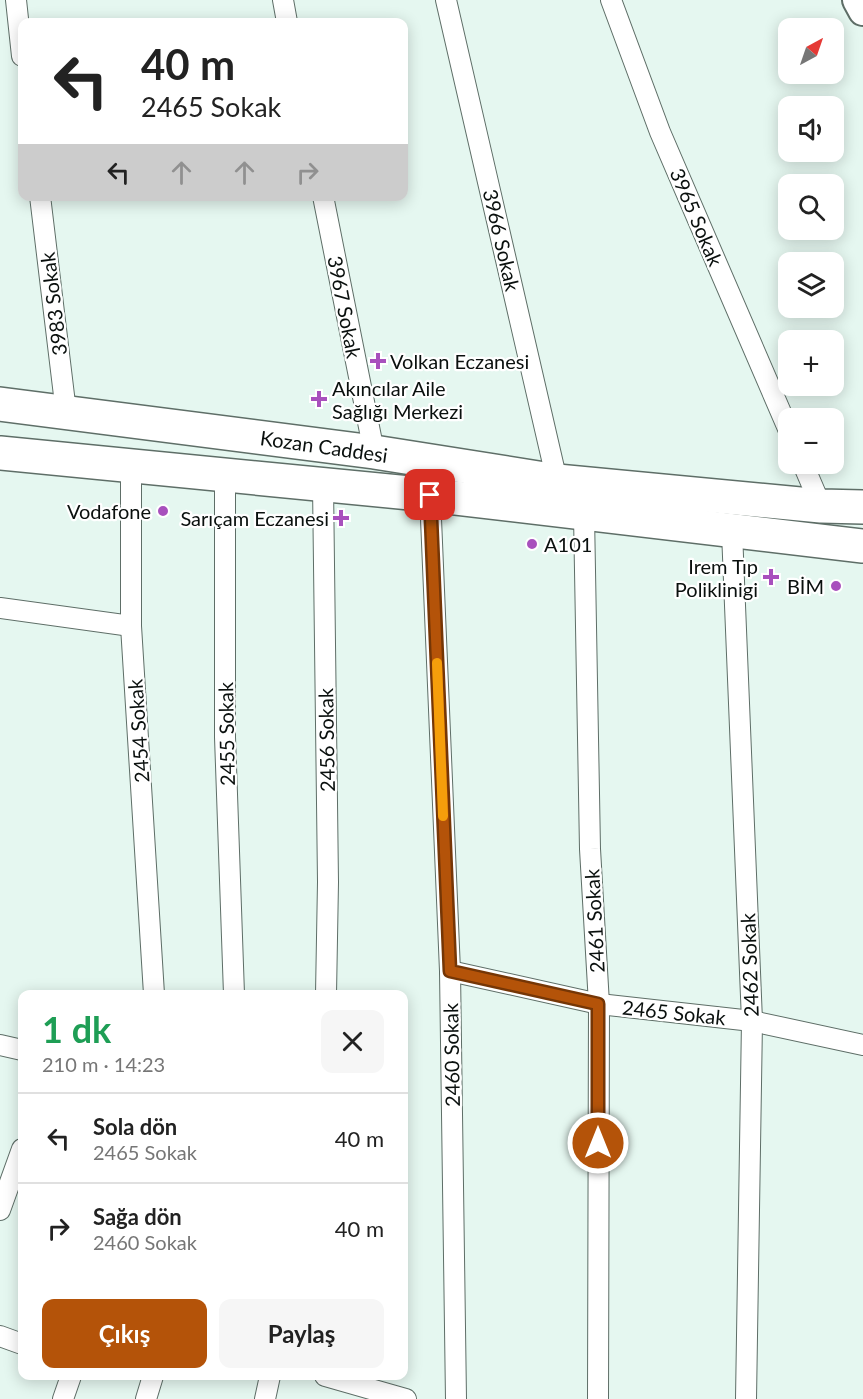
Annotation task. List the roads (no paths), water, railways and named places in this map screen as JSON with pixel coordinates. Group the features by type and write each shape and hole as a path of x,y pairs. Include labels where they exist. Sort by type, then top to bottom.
{"highway":[{"name":"Kozan Caddesi","path":"0,404 374,452 557,481 821,506 863,507"},
{"name":"Kozan Caddesi","path":"0,453 131,468 225,474 430,495 584,515 863,546"}],"main road":[{"path":"857,0 863,11"}],"street":[{"path":"16,0 18,19"},
{"path":"283,0 286,18"},
{"name":"3966 Sokak","path":"446,0 557,481"},
{"name":"3965 Sokak","path":"611,0 660,132 779,408"},
{"name":"3983 Sokak","path":"41,201 66,412"},
{"name":"3967 Sokak","path":"324,201 374,452"},
{"name":"2454 Sokak","path":"131,468 131,626 154,990"},
{"name":"2455 Sokak","path":"225,474 225,737 234,990"},
{"path":"807,474 821,506"},
{"name":"2456 Sokak","path":"323,485 328,882 326,990"},
{"name":"2460 Sokak","path":"430,495 450,971 456,1399"},
{"name":"2461 Sokak","path":"584,515 590,849 598,1004 598,1399"},
{"name":"2462 Sokak","path":"732,532 752,1021 746,1399"},
{"path":"0,608 131,626"},
{"name":"2465 Sokak","path":"450,971 598,1004 752,1021 863,1045"},
{"path":"0,1045 18,1049"},
{"path":"0,1210 18,1160"},
{"path":"0,1336 18,1343"},
{"path":"63,1399 70,1380"},
{"path":"146,1399 152,1380"},
{"path":"265,1399 269,1380"},
{"path":"339,1380 406,1399"}],"place":[{"name":"Volkan Eczanesi","path":"378,361"},
{"name":"Akıncılar Aile Sağlığı Merkezi","path":"319,399"},
{"name":"Vodafone","path":"163,511"},
{"name":"Sarıçam Eczanesi","path":"341,518"},
{"name":"A101","path":"532,544"},
{"name":"Irem Tıp Poliklinigi","path":"771,577"},
{"name":"BİM","path":"836,586"}]}
